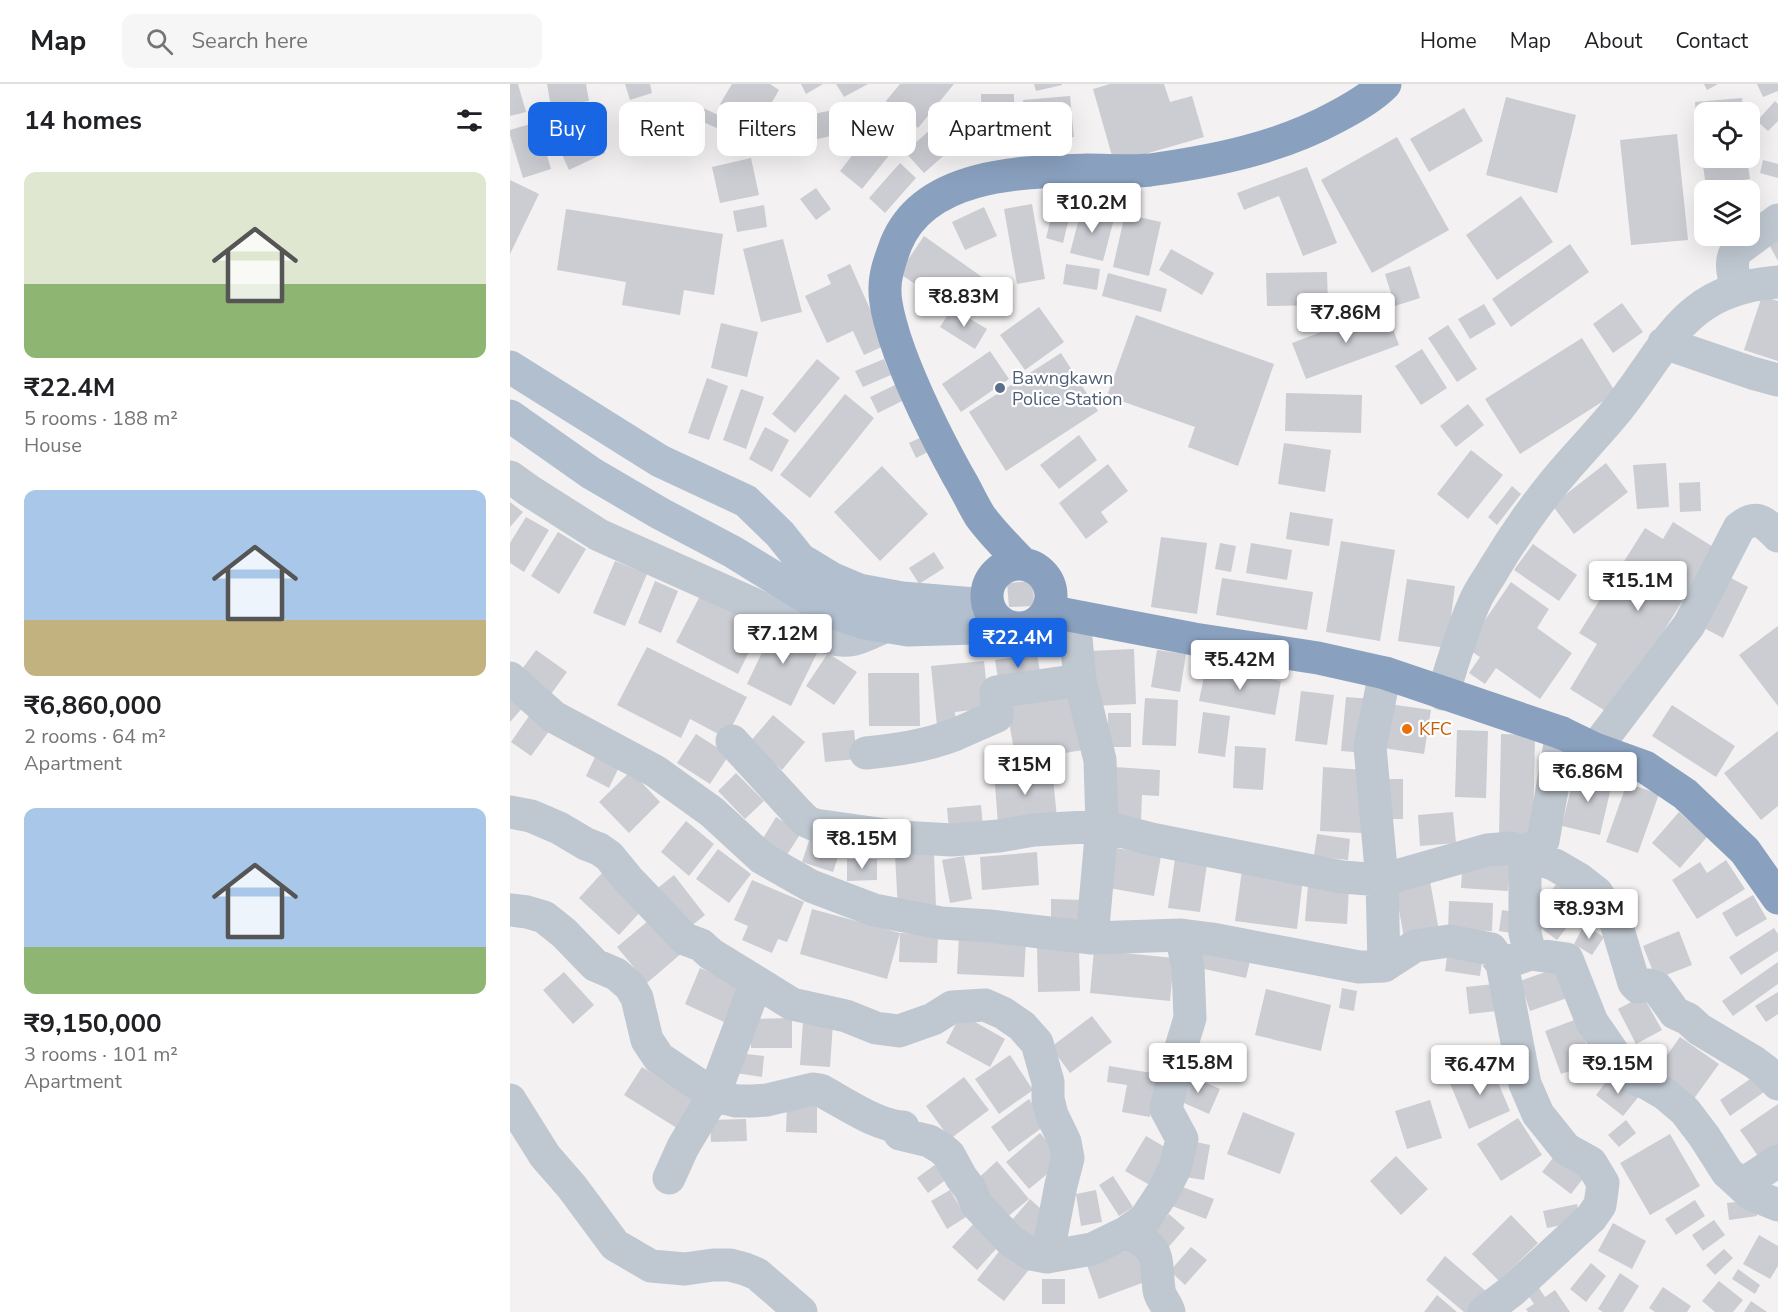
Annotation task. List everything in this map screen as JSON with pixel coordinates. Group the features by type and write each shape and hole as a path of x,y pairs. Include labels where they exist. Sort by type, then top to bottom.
{"highway":[{"path":"1022,563 980,516 930,424 893,335 885,288 890,260 901,233 916,213 960,186 989,178 1022,173 1147,170 1212,160 1268,146 1313,130 1358,105 1385,84"},
{"path":"1061,614 1048,580 1037,568 1022,563 1006,566 994,575 987,589 998,616 1024,629 1061,614 1194,639 1318,658 1385,673 1562,733 1595,750 1644,767 1685,794 1745,851 1778,898"}],"main road":[{"path":"510,367 660,460 746,501 780,534 800,559 833,579 859,590 998,616"},
{"path":"510,416 591,473 733,552 829,611 865,623 908,630 998,616"}],"street":[{"path":"1737,289 1732,264 1733,255 1778,220"},
{"path":"1443,694 1477,598 1511,540 1551,485 1618,408 1664,343 1708,301 1737,289 1778,282"},
{"path":"1664,343 1778,380"},
{"path":"510,477 599,535 829,638 851,641 886,626"},
{"path":"1595,750 1689,625 1739,528 1747,521 1755,519 1765,523 1778,536"},
{"path":"1061,614 1100,760 1102,826 1092,938"},
{"path":"1384,966 1382,880 1370,747 1385,673"},
{"path":"510,678 554,717 655,771 712,812 762,858 811,886 874,910 940,923 990,926 1092,938 1181,935 1359,967 1384,966 1414,946 1449,941 1491,949 1516,959 1567,959 1592,1022 1612,1051 1618,1065 1631,1077 1665,1094 1685,1112 1704,1136 1727,1172 1751,1194 1778,1205"},
{"path":"866,753 923,744 953,735 997,716 996,692 1080,680"},
{"path":"1525,852 1543,841 1562,733"},
{"path":"732,741 806,821 815,825 900,837 952,840 1034,830 1102,826 1151,839 1342,877 1382,880 1487,850 1512,848 1525,852 1555,865 1597,893 1616,923 1634,983 1638,987 1649,985 1657,988 1675,1013 1682,1015 1699,1029 1754,1062 1778,1084"},
{"path":"510,812 531,816 600,849 685,939 701,945 711,954 792,1004 835,1013 876,1028 899,1031 944,1014 952,1007 986,1005 1022,1026 1036,1042 1048,1082 1048,1099 1052,1115 1065,1142 1068,1158 1047,1257"},
{"path":"1484,1312 1513,1290 1592,1218 1600,1204 1603,1183 1591,1162 1566,1149 1538,1114 1525,1084 1516,959 1525,933 1525,852"},
{"path":"510,910 544,917 564,933 595,965 616,974 630,987 637,998 646,1040 659,1058 714,1095 736,1101 753,1101 813,1089 820,1090 882,1122 895,1127 903,1127 900,1134 929,1141 949,1155 977,1205 1011,1241 1031,1254 1047,1257 1092,1249 1127,1232 1145,1219 1163,1192 1175,1168 1182,1139 1166,1109 1176,1064 1190,1018 1188,967 1181,935"},
{"path":"669,1178 683,1147 714,1095 756,983"},
{"path":"510,1100 545,1156 572,1187 615,1245 651,1266 685,1269 730,1265 745,1269 757,1274 801,1312"},
{"path":"1741,1185 1778,1161"},
{"path":"1127,1232 1141,1239 1154,1250 1158,1264 1159,1293 1169,1312"}],"building":[{"path":"510,84 518,84 526,112 510,116"},
{"path":"547,84 586,84 589,101 550,102"},
{"path":"625,84 650,84 652,93 630,100"},
{"path":"732,84 770,84 779,90 772,102 721,102"},
{"path":"801,84 823,84 806,94"},
{"path":"836,84 868,84 844,97"},
{"path":"900,84 954,84 939,102 928,102 928,116 918,128 916,126 916,102 886,101"},
{"path":"1034,84 1062,84 1062,85 1036,91"},
{"path":"1110,84 1164,84 1170,102 1192,96 1204,137 1114,163 1093,89"},
{"path":"1704,84 1718,84 1707,90"},
{"path":"1757,84 1778,84 1778,91 1763,97"},
{"path":"981,94 1014,94 1014,102 981,102"},
{"path":"1070,96 1071,102 1023,102 1023,100"},
{"path":"1506,97 1576,115 1557,193 1486,175"},
{"path":"1742,98 1742,102 1695,102"},
{"path":"1775,101 1778,104 1778,121 1768,131 1760,124 1760,118"},
{"path":"1464,108 1483,141 1429,172 1410,139"},
{"path":"705,109 717,114 717,128 705,123"},
{"path":"829,111 829,136 817,139 817,113"},
{"path":"528,125 528,156 547,156 551,169 523,178 510,130"},
{"path":"928,132 928,156 943,156 924,173 909,156 916,156 916,142"},
{"path":"1677,134 1688,240 1631,245 1620,140"},
{"path":"1397,137 1449,230 1372,273 1321,180"},
{"path":"563,156 599,156 569,170"},
{"path":"852,156 889,156 862,189 840,171"},
{"path":"751,158 759,195 720,203 712,167"},
{"path":"1763,160 1778,164 1778,178 1760,173"},
{"path":"900,163 916,178 885,213 869,198"},
{"path":"1307,167 1337,243 1303,256 1279,196 1244,210 1237,193"},
{"path":"1703,168 1748,168 1750,179 1705,180"},
{"path":"510,180 539,194 510,254"},
{"path":"816,188 831,209 816,220 800,199"},
{"path":"1521,196 1553,242 1497,280 1466,235"},
{"path":"1056,198 1073,202 1063,243 1046,238"},
{"path":"1032,204 1045,279 1017,284 1004,209"},
{"path":"764,205 767,227 737,232 733,211"},
{"path":"984,207 997,236 965,250 952,222"},
{"path":"1082,207 1115,215 1103,261 1070,253"},
{"path":"566,209 723,234 714,295 684,290 680,315 622,305 626,282 557,270"},
{"path":"1125,214 1161,222 1149,276 1113,267"},
{"path":"1778,233 1778,261 1766,239"},
{"path":"924,236 992,284 976,306 955,291 945,305 899,273"},
{"path":"783,239 802,312 761,322 743,249"},
{"path":"1570,244 1589,272 1511,327 1492,299"},
{"path":"1171,249 1214,273 1202,295 1159,270"},
{"path":"850,264 886,345 864,355 853,331 827,343 805,296 831,284 827,275"},
{"path":"1066,264 1100,269 1097,290 1063,284"},
{"path":"1410,266 1420,298 1395,306 1385,274"},
{"path":"1327,272 1328,305 1267,306 1266,273"},
{"path":"1108,273 1167,289 1161,312 1102,296"},
{"path":"1762,296 1778,301 1778,361 1744,350"},
{"path":"1622,303 1643,332 1613,353 1593,324"},
{"path":"1484,304 1496,324 1470,339 1458,319"},
{"path":"1039,307 1064,342 1025,370 1000,335"},
{"path":"952,308 987,329 975,349 940,327"},
{"path":"1385,308 1399,345 1306,379 1292,343"},
{"path":"1136,315 1274,364 1238,466 1188,447 1195,427 1107,396"},
{"path":"721,323 758,332 747,377 711,368"},
{"path":"1448,325 1477,369 1457,382 1428,338"},
{"path":"1582,338 1616,393 1520,454 1485,399"},
{"path":"1422,349 1447,388 1421,405 1395,366"},
{"path":"990,351 1009,379 961,412 942,384"},
{"path":"1061,353 1098,411 1006,471 969,412"},
{"path":"817,359 840,378 795,433 772,414"},
{"path":"884,359 891,375 863,387 855,371"},
{"path":"707,378 728,386 709,440 688,433"},
{"path":"897,384 904,400 878,413 870,397"},
{"path":"741,389 764,397 746,449 723,440"},
{"path":"1286,393 1362,395 1361,433 1285,431"},
{"path":"845,394 874,418 810,498 780,475"},
{"path":"1468,404 1484,425 1456,447 1440,426"},
{"path":"765,427 789,440 772,472 749,459"},
{"path":"928,434 934,449 916,458 909,443"},
{"path":"1079,435 1097,460 1059,489 1040,465"},
{"path":"1284,443 1331,450 1325,492 1278,484"},
{"path":"1471,450 1503,475 1468,519 1437,494"},
{"path":"1606,463 1628,492 1574,534 1552,505"},
{"path":"1666,463 1669,507 1637,509 1633,465"},
{"path":"1108,464 1128,491 1101,512 1108,522 1086,539 1059,503"},
{"path":"882,466 928,514 880,561 834,512"},
{"path":"1700,482 1701,511 1680,512 1679,483"},
{"path":"1512,486 1521,494 1497,525 1488,517"},
{"path":"510,502 523,512 510,527"},
{"path":"1290,512 1333,519 1329,546 1286,539"},
{"path":"526,517 549,530 524,572 510,563 510,543"},
{"path":"1673,522 1715,548 1612,715 1570,689 1597,644 1579,633 1645,528 1663,539"},
{"path":"558,532 586,549 559,594 531,576"},
{"path":"1161,537 1207,543 1197,614 1151,607"},
{"path":"1341,541 1395,550 1380,641 1326,632"},
{"path":"1220,543 1236,546 1231,572 1215,569"},
{"path":"1251,543 1292,550 1287,580 1246,573"},
{"path":"1533,544 1577,575 1559,601 1514,570"},
{"path":"934,552 944,568 919,584 909,568"},
{"path":"615,561 647,574 625,626 593,613"},
{"path":"1725,575 1748,587 1723,638 1700,626"},
{"path":"1222,578 1313,592 1307,630 1216,615"},
{"path":"1407,579 1455,586 1447,648 1398,641"},
{"path":"655,581 678,591 661,633 638,623"},
{"path":"1033,581 1034,606 1009,607 1007,583"},
{"path":"1511,582 1549,609 1537,628 1572,653 1540,699 1496,668 1485,684 1469,673 1480,657 1466,648"},
{"path":"701,594 762,626 738,674 676,642"},
{"path":"775,625 820,647 791,706 747,684"},
{"path":"1778,626 1778,706 1739,655"},
{"path":"647,647 747,697 726,738 690,719 681,738 617,705"},
{"path":"1134,649 1136,704 1092,706 1089,651"},
{"path":"536,650 567,672 551,694 520,672"},
{"path":"1157,650 1186,654 1180,692 1151,687"},
{"path":"828,653 857,672 834,705 806,686"},
{"path":"1037,653 1041,679 999,685 995,660"},
{"path":"984,661 989,708 955,712 956,724 937,726 931,666"},
{"path":"1206,667 1281,681 1275,715 1199,701"},
{"path":"868,673 919,673 920,726 869,726"},
{"path":"1072,689 1083,750 1016,761 1005,700"},
{"path":"510,691 525,705 510,722"},
{"path":"1301,691 1334,695 1327,745 1295,741"},
{"path":"1346,697 1372,699 1367,753 1341,751"},
{"path":"1145,698 1178,700 1176,746 1142,745"},
{"name":"KFC","path":"1389,704 1431,710 1424,754 1383,748"},
{"path":"1672,705 1735,746 1716,777 1652,736"},
{"path":"1203,712 1230,716 1225,757 1198,753"},
{"path":"1108,713 1131,713 1131,747 1108,747"},
{"path":"773,715 805,742 782,770 750,742"},
{"path":"529,716 550,730 531,756 511,742"},
{"path":"854,730 857,759 825,762 822,733"},
{"path":"1457,730 1488,731 1486,798 1455,797"},
{"path":"1778,731 1778,806 1761,820 1724,773"},
{"path":"696,734 729,755 710,784 677,763"},
{"path":"1501,734 1535,735 1533,838 1499,837"},
{"path":"1235,746 1266,748 1263,790 1233,788"},
{"path":"595,757 618,769 609,788 586,776"},
{"path":"1114,767 1160,770 1159,796 1142,795 1141,819 1112,818"},
{"path":"1323,767 1364,770 1362,833 1320,831"},
{"path":"1052,768 1057,818 998,823 994,773"},
{"path":"631,771 660,802 629,833 599,802"},
{"path":"1575,771 1613,779 1600,835 1562,826"},
{"path":"736,773 764,801 745,819 718,791"},
{"path":"1385,779 1403,779 1403,819 1385,819"},
{"path":"1627,783 1659,794 1638,853 1606,842"},
{"path":"981,805 983,827 949,830 947,808"},
{"path":"1453,812 1456,843 1420,846 1418,815"},
{"path":"1679,812 1707,837 1680,868 1652,843"},
{"path":"776,817 801,833 783,861 759,845"},
{"path":"686,821 714,844 689,876 661,852"},
{"path":"1317,834 1350,839 1348,860 1314,856"},
{"path":"811,835 842,845 833,872 802,862"},
{"path":"1105,846 1161,856 1154,896 1098,886"},
{"path":"718,849 751,874 729,903 696,879"},
{"path":"1037,852 1039,885 982,890 980,857"},
{"path":"934,853 936,908 898,910 895,855"},
{"path":"964,856 972,899 950,903 942,860"},
{"path":"1463,858 1510,862 1508,891 1461,888"},
{"path":"847,859 877,859 877,880 847,881"},
{"path":"1175,859 1207,864 1200,912 1168,908"},
{"path":"1726,860 1745,889 1697,919 1672,880 1700,862 1707,873"},
{"path":"1242,870 1303,878 1297,929 1235,921"},
{"path":"603,872 643,909 619,935 579,898"},
{"path":"674,875 705,915 685,931 654,891"},
{"path":"752,880 804,902 787,942 778,939 772,953 742,940 748,926 734,920"},
{"path":"1430,881 1439,931 1404,938 1395,887"},
{"path":"1558,882 1586,903 1557,940 1529,919"},
{"path":"1308,885 1349,887 1347,924 1305,921"},
{"path":"1753,895 1767,919 1736,937 1722,913"},
{"path":"1051,899 1085,900 1084,925 1051,925"},
{"path":"1449,901 1493,903 1492,931 1448,930"},
{"path":"812,909 900,933 887,979 800,954"},
{"path":"1502,910 1515,912 1511,933 1499,931"},
{"path":"654,916 683,952 647,983 617,947"},
{"path":"1584,925 1604,937 1592,955 1574,944"},
{"path":"1774,928 1778,934 1778,951 1741,975 1729,957"},
{"path":"1679,931 1692,965 1656,979 1643,946"},
{"path":"900,933 938,935 937,963 899,962"},
{"path":"959,937 1026,940 1024,977 957,974"},
{"path":"1200,946 1251,957 1246,978 1195,967"},
{"path":"1037,947 1079,947 1080,991 1038,992"},
{"path":"1094,950 1174,958 1170,1001 1090,993"},
{"path":"1447,957 1482,961 1480,976 1445,971"},
{"path":"1778,962 1778,984 1733,1016 1722,1001"},
{"path":"1560,967 1570,997 1530,1011 1520,981"},
{"path":"700,968 740,985 724,1022 685,1004"},
{"path":"564,972 594,1005 573,1024 543,990"},
{"path":"1494,984 1497,1011 1469,1014 1466,987"},
{"path":"1342,988 1357,991 1354,1011 1339,1008"},
{"path":"1266,989 1331,1005 1321,1051 1255,1035"},
{"path":"1778,992 1778,1014 1766,1022 1755,1006"},
{"path":"1643,996 1662,1030 1636,1044 1618,1009"},
{"path":"961,1014 1005,1039 990,1067 946,1043"},
{"path":"1092,1016 1112,1042 1070,1073 1051,1047"},
{"path":"792,1018 792,1048 751,1048 751,1019"},
{"path":"1577,1019 1593,1063 1561,1074 1545,1031"},
{"path":"803,1021 833,1023 830,1067 800,1065"},
{"path":"1680,1037 1719,1064 1693,1100 1655,1072"},
{"path":"738,1053 764,1056 762,1077 736,1073"},
{"path":"1010,1055 1033,1090 999,1114 975,1079"},
{"path":"1490,1063 1510,1111 1469,1129 1449,1081"},
{"path":"1109,1066 1158,1074 1150,1117 1122,1112 1127,1085 1107,1082"},
{"path":"642,1067 697,1102 680,1130 624,1095"},
{"path":"1186,1074 1220,1089 1209,1114 1175,1099"},
{"path":"1612,1074 1640,1095 1623,1116 1596,1095"},
{"path":"964,1077 989,1110 950,1139 926,1106"},
{"path":"1753,1077 1764,1092 1730,1116 1720,1100"},
{"path":"1029,1099 1047,1124 1009,1152 991,1127"},
{"path":"1430,1100 1442,1138 1407,1149 1395,1111"},
{"path":"787,1103 817,1103 817,1133 786,1132"},
{"path":"1778,1104 1778,1146 1760,1159 1740,1130"},
{"path":"1243,1112 1295,1133 1280,1174 1227,1154"},
{"path":"1518,1118 1542,1155 1501,1181 1477,1144"},
{"path":"746,1119 747,1141 711,1142 710,1120"},
{"path":"1626,1120 1636,1133 1619,1147 1608,1135"},
{"path":"1040,1133 1063,1161 1029,1189 1006,1162"},
{"path":"1670,1134 1700,1186 1650,1215 1620,1163"},
{"path":"1146,1136 1175,1153 1155,1188 1125,1171"},
{"path":"1191,1141 1210,1145 1204,1180 1185,1177"},
{"path":"1556,1154 1585,1176 1571,1194 1542,1172"},
{"path":"1396,1156 1428,1189 1401,1215 1370,1181"},
{"path":"940,1161 951,1176 928,1193 917,1178"},
{"path":"997,1161 1029,1199 1006,1218 974,1182"},
{"path":"1113,1176 1133,1207 1119,1216 1099,1185"},
{"path":"1180,1186 1214,1199 1206,1219 1172,1206"},
{"path":"950,1190 966,1217 947,1229 931,1201"},
{"path":"1096,1190 1102,1222 1081,1226 1076,1194"},
{"path":"1030,1199 1052,1219 1028,1245 1007,1226"},
{"path":"1695,1200 1705,1216 1676,1235 1665,1219"},
{"path":"1755,1200 1757,1216 1729,1220 1727,1203"},
{"path":"1577,1204 1581,1221 1547,1228 1543,1211"},
{"path":"1169,1214 1185,1228 1166,1250 1150,1236"},
{"path":"1511,1215 1538,1243 1499,1281 1472,1254"},
{"path":"979,1218 1004,1240 977,1270 952,1247"},
{"path":"1714,1220 1725,1235 1703,1251 1692,1235"},
{"path":"1613,1223 1646,1241 1632,1269 1598,1251"},
{"path":"1759,1235 1778,1246 1778,1266 1770,1279 1743,1264"},
{"path":"1004,1245 1031,1267 1004,1301 977,1280"},
{"path":"1137,1247 1150,1280 1099,1299 1087,1265"},
{"path":"1191,1247 1207,1260 1185,1285 1170,1271"},
{"path":"1724,1249 1733,1258 1715,1275 1706,1265"},
{"path":"1445,1256 1488,1293 1472,1312 1464,1312 1426,1280"},
{"path":"1591,1263 1606,1276 1586,1302 1570,1289"},
{"path":"1738,1269 1760,1285 1755,1294 1732,1279"},
{"path":"1620,1273 1639,1286 1623,1312 1603,1312 1598,1309"},
{"path":"1042,1279 1065,1279 1065,1304 1042,1304"},
{"path":"1719,1281 1743,1300 1733,1312 1715,1312 1702,1301"},
{"path":"1537,1285 1545,1297 1555,1290 1570,1312 1528,1312 1526,1309 1534,1304 1526,1292"},
{"path":"1663,1287 1691,1306 1687,1312 1655,1312 1649,1308"},
{"path":"1437,1295 1457,1312 1424,1312"},
{"path":"1751,1301 1767,1312 1744,1312"}],"place":[{"name":"Bawngkawn Police Station","path":"1000,388"},
{"name":"KFC","path":"1407,729"}]}
